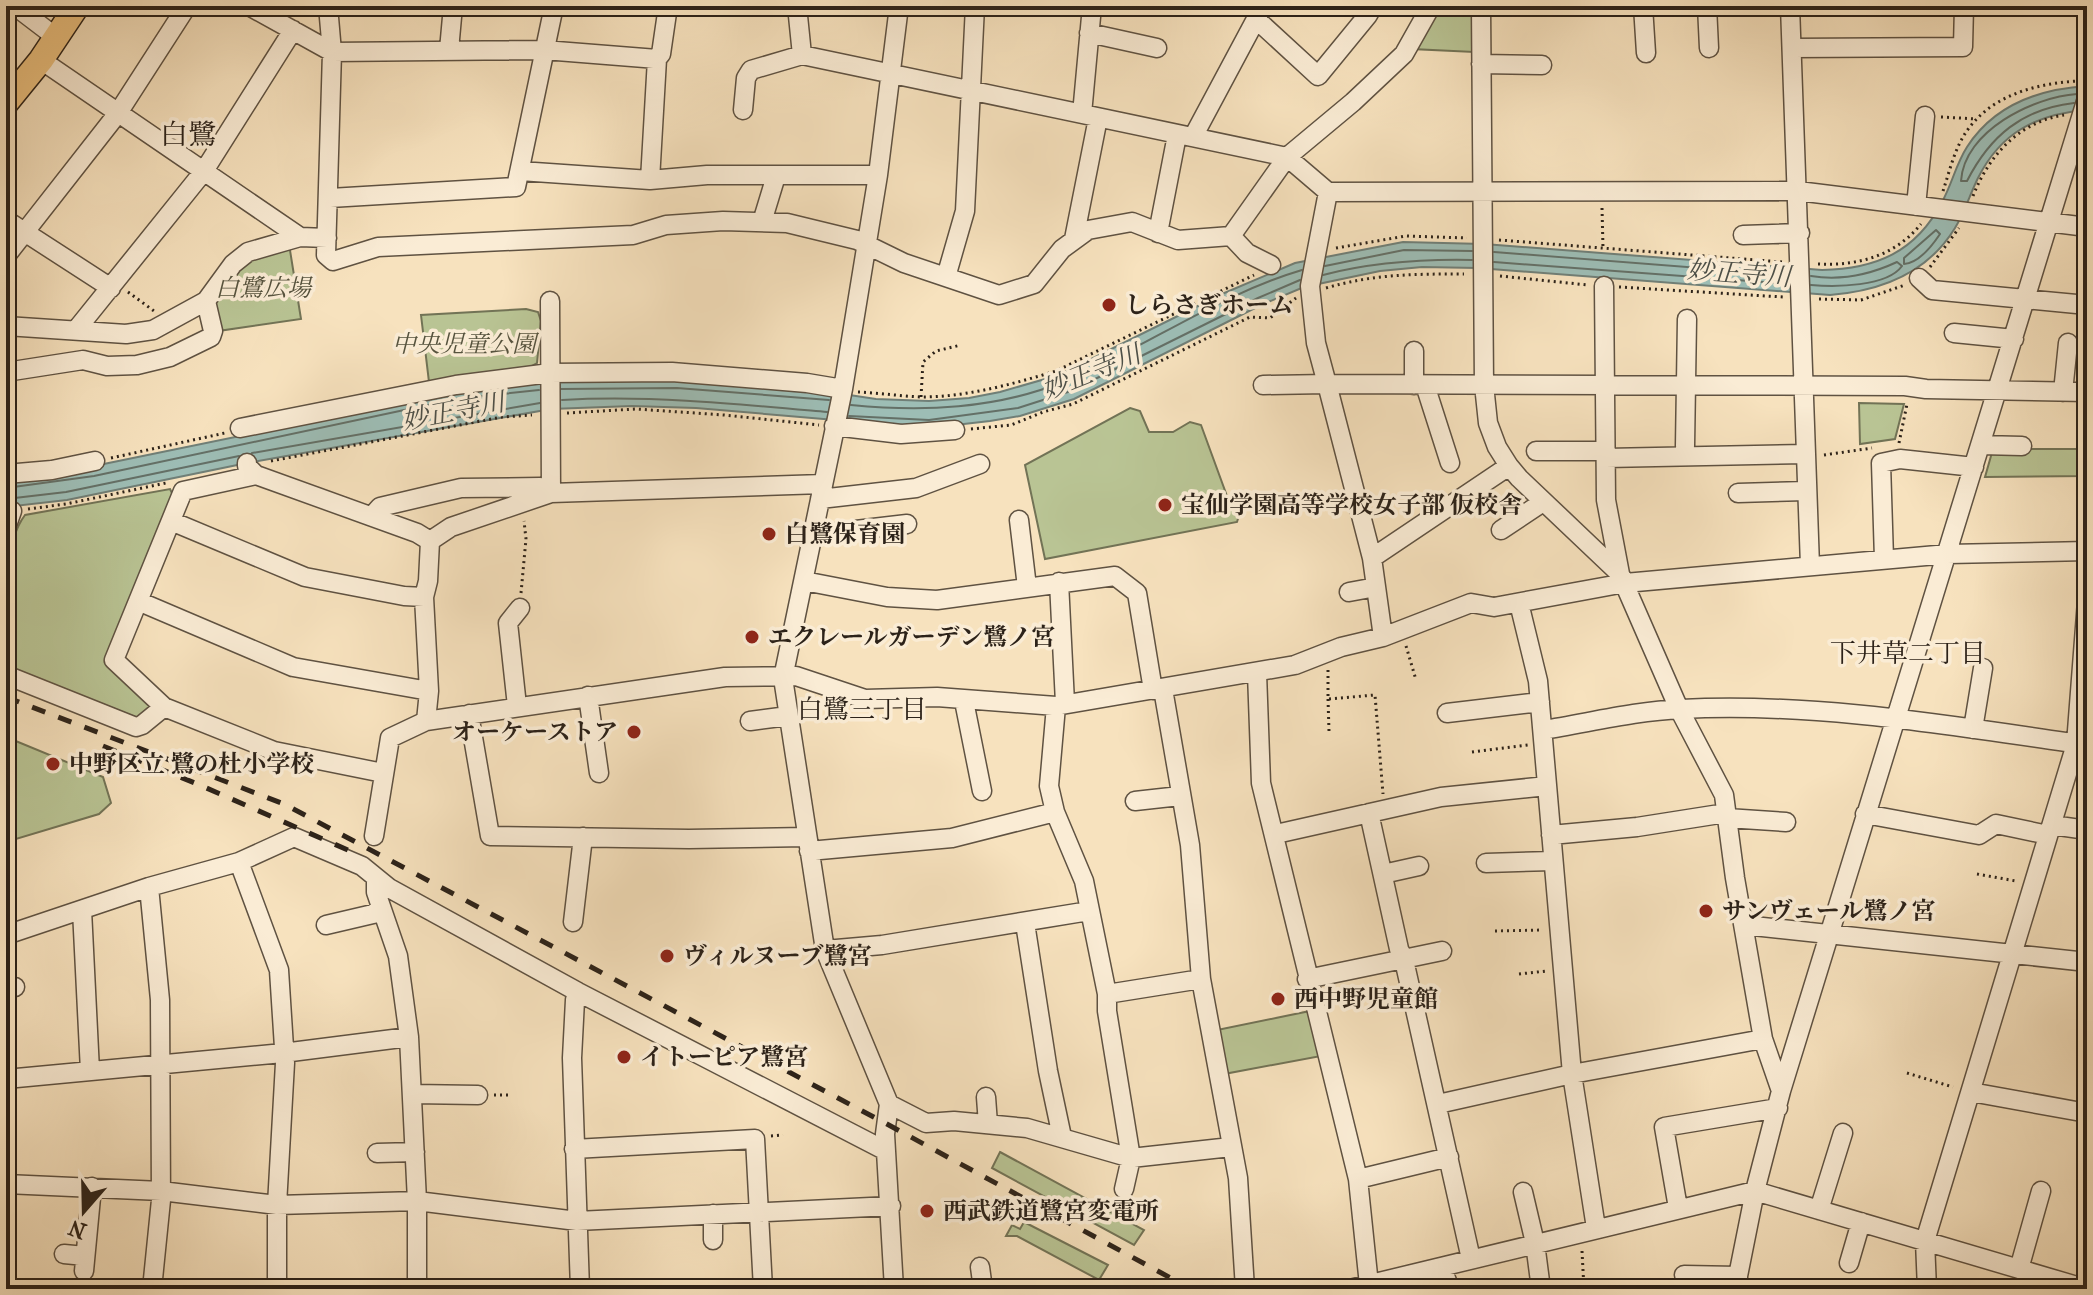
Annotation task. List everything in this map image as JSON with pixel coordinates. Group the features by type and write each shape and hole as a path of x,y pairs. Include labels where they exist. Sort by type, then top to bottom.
{"main road":[{"path":"6,103 41,60 77,6"}],"street":[{"path":"15,6 57,38"},
{"path":"6,256 118,113 187,6"},
{"path":"249,6 332,52 544,50 657,59"},
{"path":"328,6 332,52 326,255 333,261 378,247 633,235 666,225 723,221 787,223 857,240 904,263 999,295 1034,284 1062,249 1088,230 1132,222 1178,240 1231,236"},
{"path":"449,50 453,6"},
{"path":"330,198 516,187 554,6"},
{"path":"650,180 657,59 661,54 668,6"},
{"path":"797,6 802,55"},
{"path":"894,1289 885,1134 889,1104 825,950 783,678 842,392 878,175 899,6"},
{"path":"946,277 965,211 975,6"},
{"path":"1074,239 1090,116 1089,33 1092,6"},
{"path":"1158,233 1185,136 1260,13 1318,76 1373,6"},
{"path":"1231,236 1287,157 1404,54 1431,6"},
{"path":"1481,6 1484,385 1488,423 1497,447 1509,466 1622,578"},
{"path":"1643,6 1646,53"},
{"path":"1707,6 1709,48"},
{"path":"1790,6 1810,566"},
{"path":"1792,48 1963,47 1964,6"},
{"path":"76,330 204,171 293,30"},
{"path":"1089,33 1157,48"},
{"path":"744,110 746,78 751,70 802,55 1287,157 1328,192 1798,191 2087,227"},
{"path":"41,60 300,237"},
{"path":"1481,64 1542,65"},
{"path":"1684,1275 1738,1282 1755,1191 1779,1099 2084,107"},
{"path":"1916,206 1925,116"},
{"path":"520,171 650,180 707,175 878,175"},
{"path":"762,222 776,176"},
{"path":"1328,192 1310,290 1316,343 1372,558 1383,637"},
{"path":"6,220 113,286"},
{"path":"1743,235 1800,233"},
{"path":"1231,236 1247,253 1271,265"},
{"path":"6,326 126,334 153,330 206,301 233,264 248,252 300,237 327,238"},
{"path":"1919,278 1932,290 2087,305"},
{"path":"1604,286 1606,500 1622,578 1679,709 1724,795 1763,1039 1779,1099"},
{"path":"6,372 83,360 107,366 137,365 170,357 211,337 213,331 206,301"},
{"path":"550,301 551,493"},
{"path":"1685,446 1687,319"},
{"path":"1954,333 2014,339"},
{"path":"2063,392 2068,343"},
{"path":"1414,351 1420,385 1450,463"},
{"path":"240,428 456,385 550,377 672,372 807,383 842,392"},
{"path":"1263,385 1686,385 2087,392"},
{"path":"835,424 901,434 955,430"},
{"path":"1981,445 2022,446"},
{"path":"1536,451 1805,454"},
{"path":"1884,559 1881,463 1900,459 1974,467"},
{"path":"6,474 52,470 95,461"},
{"path":"430,541 451,527 551,493 821,492 916,488 980,464"},
{"path":"1372,558 1509,466"},
{"path":"383,773 274,751 164,707 114,660 183,491 252,469 430,541"},
{"path":"372,516 380,507 461,488 540,487 551,493"},
{"path":"1738,493 1806,491"},
{"path":"1501,530 1543,502"},
{"path":"1019,520 1027,587"},
{"path":"171,521 305,577 424,597"},
{"path":"813,535 907,524"},
{"path":"426,721 429,691 424,597 430,541"},
{"path":"374,836 390,738 426,721 725,677 796,676 865,699 937,697 964,701 1061,704 1295,665 1328,651 1383,637 1471,603 1494,607 1519,603 1622,578 1948,554 2087,551"},
{"path":"804,581 887,597 937,600 1115,576 1137,593 1190,845 1201,979 1238,1178 1245,1289"},
{"path":"1059,582 1062,745 1049,786 1055,812 1084,881 1107,994 1107,1011 1131,1158 1124,1189"},
{"path":"1349,592 1376,587"},
{"path":"138,601 293,667 429,691"},
{"path":"1927,1289 1925,1241 2050,830 2081,744 2087,601"},
{"path":"1519,603 1538,681 1572,1074 1590,1190 1588,1230"},
{"path":"517,706 508,623 520,608"},
{"path":"1973,729 1983,668"},
{"path":"1257,673 1261,783 1276,834 1307,979 1358,1179 1360,1287 1755,1191 2087,1289"},
{"path":"6,675 136,727 164,707"},
{"path":"588,696 599,773"},
{"path":"964,701 982,791"},
{"path":"1447,713 1540,702"},
{"path":"1543,736 1679,709 1752,709 1895,717 2081,744"},
{"path":"469,714 490,836 807,844 952,838 1055,812"},
{"path":"750,721 788,716"},
{"path":"1276,834 1441,797 1547,786"},
{"path":"1135,801 1180,796"},
{"path":"1376,812 1383,874 1471,1259"},
{"path":"1865,814 1979,835 1996,824 2050,830 2087,830"},
{"path":"1551,835 1726,816 1786,822"},
{"path":"6,935 149,887 239,862 294,837 362,866 376,880 578,992 886,1151"},
{"path":"573,922 583,837"},
{"path":"1486,863 1553,861"},
{"path":"239,862 279,970 285,1063 277,1205 277,1289"},
{"path":"1383,874 1419,866"},
{"path":"376,880 376,892 398,956 409,1037 417,1201 417,1289"},
{"path":"149,887 160,1000 161,1191 152,1289"},
{"path":"326,925 373,914 381,909"},
{"path":"82,910 90,1071"},
{"path":"825,950 882,945 1089,911"},
{"path":"1025,923 1048,1071 1062,1137"},
{"path":"1744,925 2087,962"},
{"path":"1307,979 1442,951"},
{"path":"1107,994 1201,979"},
{"path":"578,992 572,1058 580,1289"},
{"path":"6,1079 283,1053 409,1037"},
{"path":"1438,1104 1572,1074 1763,1039"},
{"path":"1971,1092 2087,1113"},
{"path":"413,1094 478,1095"},
{"path":"986,1097 988,1124"},
{"path":"1678,1208 1664,1127 1779,1099"},
{"path":"889,1104 926,1123 954,1121 1027,1128 1131,1158 1231,1147"},
{"path":"1819,1210 1843,1133"},
{"path":"574,1149 755,1139 763,1289"},
{"path":"377,1153 415,1152"},
{"path":"1358,1179 1449,1157"},
{"path":"6,1184 161,1191 277,1205 417,1201 577,1221 891,1206"},
{"path":"1590,1190 1610,1186"},
{"path":"64,1254 84,1263 92,1187"},
{"path":"2019,1269 2041,1191"},
{"path":"1523,1192 1535,1243 1541,1289"},
{"path":"713,1214 713,1240"},
{"path":"1849,1263 1861,1222"},
{"path":"980,1267 983,1289"},
{"path":"1442,1268 1450,1289"}],"path":[{"path":"955,430 1011,425 1073,404 1250,317 1270,318 1291,299 1310,290 1384,275 1484,272 1604,286 1861,300 1919,278 1951,242 1981,176 1996,153 2013,137 2054,117 2084,107"},
{"path":"1925,116 1977,119"},
{"path":"1602,191 1603,248"},
{"path":"113,286 168,321"},
{"path":"921,397 923,362 936,351 961,345"},
{"path":"1888,446 1898,445 1911,387"},
{"path":"95,461 240,428"},
{"path":"1805,454 1813,456 1877,447"},
{"path":"9,520 66,504 176,481"},
{"path":"520,608 526,539 522,503"},
{"path":"1402,629 1416,680"},
{"path":"1328,651 1329,731"},
{"path":"1328,699 1375,695 1376,812"},
{"path":"1472,752 1543,736"},
{"path":"1977,874 2034,885"},
{"path":"1495,931 1559,930"},
{"path":"1519,974 1563,969"},
{"path":"1907,1073 1971,1092"},
{"path":"1584,1289 1588,1230"},
{"path":"1288,1279 1290,1289"}],"green space":[{"path":"1438,6 1474,6 1474,52 1412,49"},
{"name":"白鷺広場","path":"289,244 301,319 218,331 214,296 243,262"},
{"name":"中央児童公園","path":"526,309 538,312 541,321 537,363 530,367 429,382 421,315"},
{"path":"1859,403 1904,404 1895,439 1860,444"},
{"path":"1130,408 1140,411 1149,432 1173,432 1190,422 1201,425 1227,496 1240,512 1237,522 1045,559 1025,465"},
{"path":"1993,449 2087,449 2087,476 1985,477"},
{"path":"170,489 174,497 106,661 152,704 152,710 140,719 6,666 8,566 11,546 25,515"},
{"name":"中野区立 鷺の杜小学校","path":"6,737 103,777 111,803 99,814 6,842"},
{"path":"1310,1011 1321,1056 1224,1074 1217,1030"},
{"path":"1000,1152 1144,1230 1134,1245 992,1168"},
{"path":"1024,1222 1108,1265 1099,1280 1017,1236 1006,1236 1012,1225 1020,1229"}],"water":[{"name":"妙正寺川","path":"2087,86 2087,110 2037,121 2009,137 1998,149 1978,178 1955,228 1931,257 1901,277 1849,293 1830,295 1478,268 1422,267 1380,271 1304,287 1261,305 1074,399 1020,416 929,428 696,408 632,406 551,409 247,463 67,500 6,507 6,481 455,392 530,382 678,380 876,399 929,401 969,398 1059,375 1222,294 1295,263 1403,242 1484,244 1822,270 1860,266 1892,254 1920,234 1942,202 1967,147 1991,120 2004,110 2035,96"}],"railway":[{"path":"6,697 284,804 1191,1289"},
{"path":"103,746 357,854"}],"place":[{"name":"しらさぎホーム","path":"1109,305"},
{"name":"宝仙学園高等学校女子部 仮校舎","path":"1165,505"},
{"name":"白鷺保育園","path":"769,534"},
{"name":"エクレールガーデン鷺ノ宮","path":"752,637"},
{"name":"オーケーストア","path":"634,732"},
{"name":"中野区立 鷺の杜小学校","path":"53,764"},
{"name":"サンヴェール鷺ノ宮","path":"1706,911"},
{"name":"ヴィルヌーブ鷺宮","path":"667,956"},
{"name":"西中野児童館","path":"1278,999"},
{"name":"イトーピア鷺宮","path":"624,1057"},
{"name":"西武鉄道鷺宮変電所","path":"927,1211"}],"district":[{"name":"白鷺","path":"188,134"},
{"name":"下井草二丁目","path":"1908,653"},
{"name":"白鷺三丁目","path":"862,709"}]}
